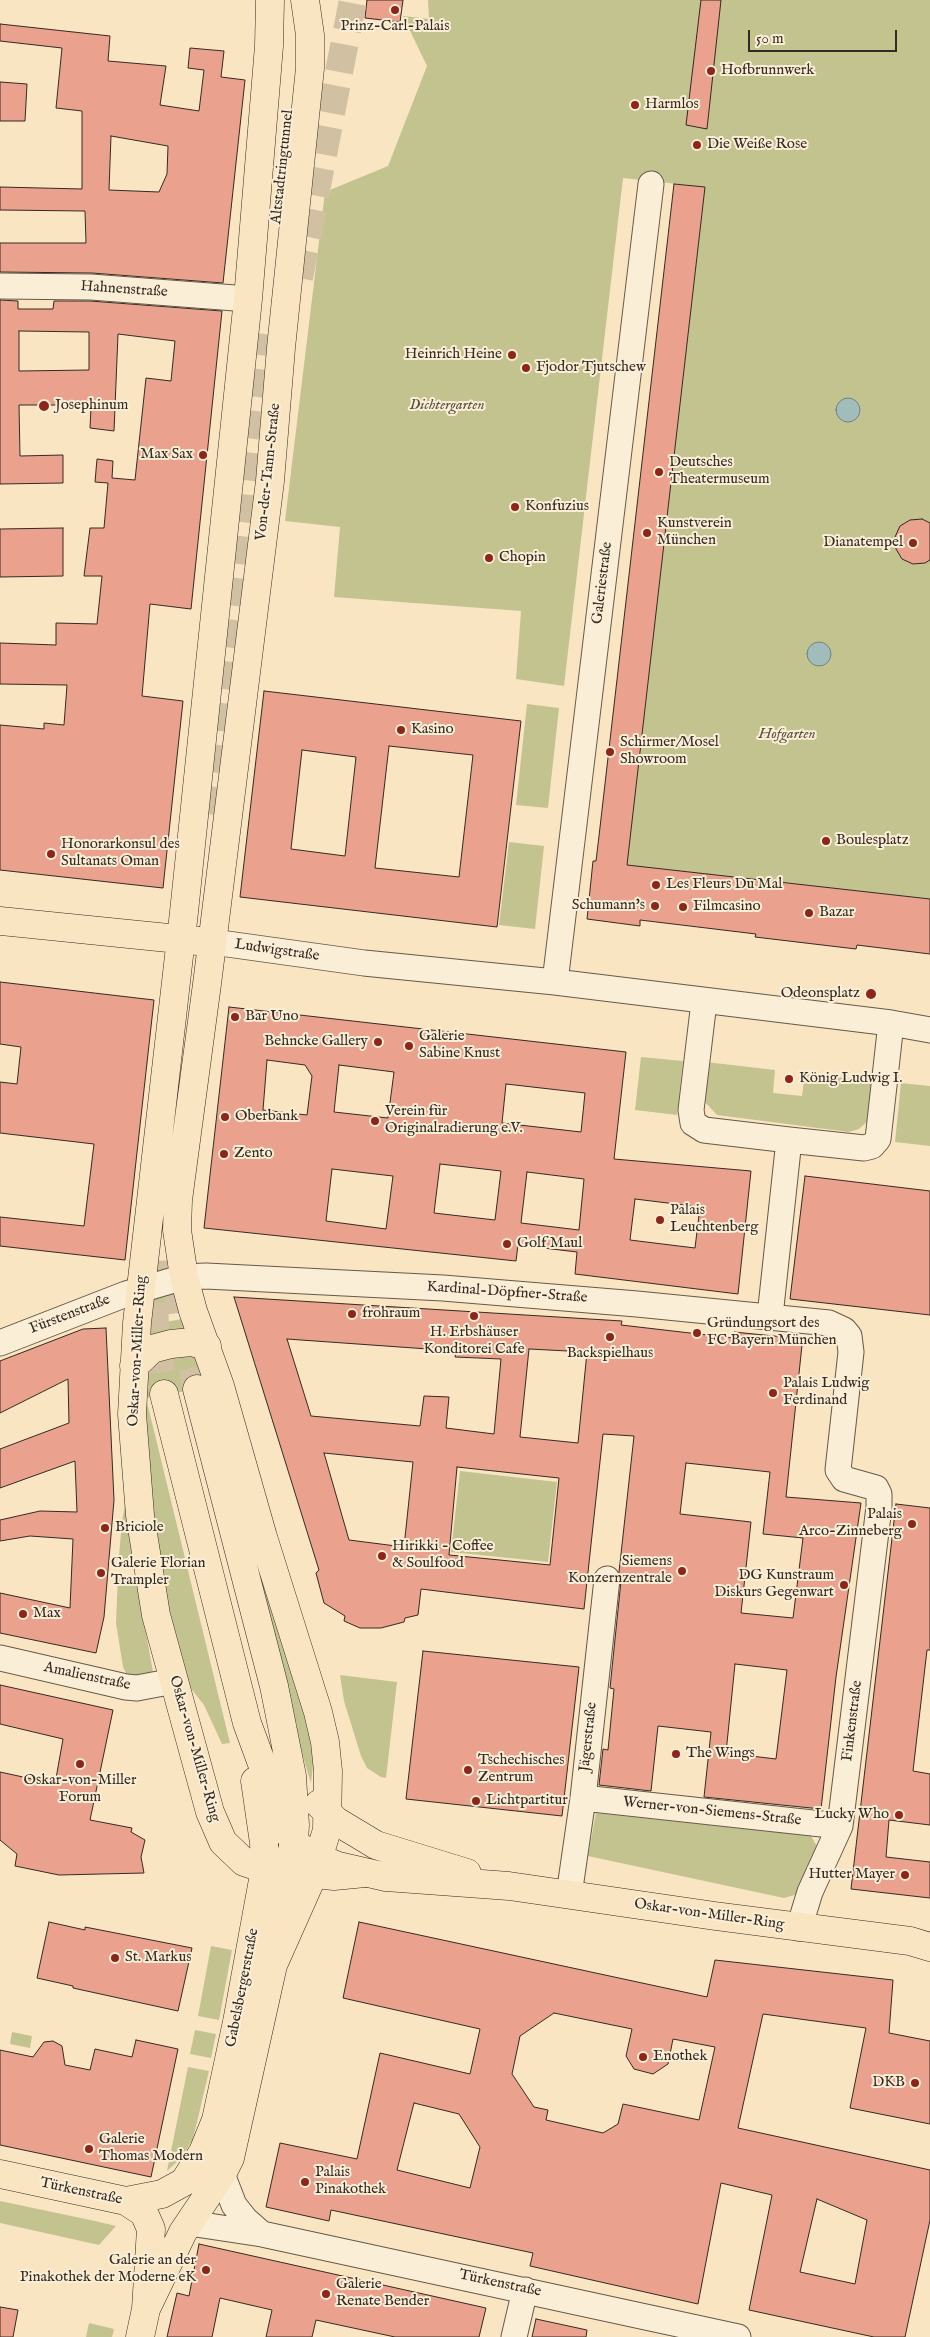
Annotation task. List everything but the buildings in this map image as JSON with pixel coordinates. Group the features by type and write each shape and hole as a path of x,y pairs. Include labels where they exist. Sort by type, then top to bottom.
{"main road":[{"path":"181,939 248,299 269,46 270,0"},
{"name":"Altstadtringtunnel","path":"265,334 292,71 292,40 286,0"},
{"name":"Von-der-Tann-Straße","path":"213,942 270,481 281,348 310,68 310,35 305,0"},
{"path":"231,471 242,482 256,484 270,481"},
{"name":"Ludwigstraße","path":"0,921 213,942"},
{"name":"Oskar-von-Miller-Ring","path":"181,939 140,1290 132,1414 140,1515 156,1615 210,1812 218,1832 228,1848 244,1862 296,1869 365,1873 428,1882 509,1886 799,1928 923,1942"},
{"path":"213,942 178,1200 177,1230 184,1278 193,1311 207,1346 263,1537 318,1712 328,1771 326,1830 296,1869"},
{"path":"134,1366 152,1349 171,1344 191,1342 207,1346"},
{"name":"Oskar-von-Miller-Ring","path":"197,1389 274,1686 289,1753 296,1805 294,1842"},
{"name":"Oskar-von-Miller-Ring","path":"164,1394 247,1723 279,1814 294,1842"},
{"name":"Gabelsbergerstraße","path":"247,1723 264,1843 296,1869"},
{"name":"Oskar-von-Miller-Ring","path":"289,1753 307,1790 327,1813 346,1828 376,1845 509,1886"},
{"name":"Gabelsbergerstraße","path":"146,2309 168,2260 188,2223 222,2174 234,2144 272,1965 296,1869 294,1842"},
{"name":"Gabelsbergerstraße","path":"126,2201 162,2194 184,2182 196,2166 211,2134 237,2022 296,1869"},
{"name":"Türkenstraße","path":"0,2174 126,2201 144,2213 150,2227"},
{"name":"Gabelsbergerstraße","path":"140,2337 146,2309 150,2227"}],"street":[{"name":"Galeriestraße","path":"555,982 651,184"},
{"name":"Hahnenstraße","path":"0,286 91,286 248,299"},
{"name":"Ludwigstraße","path":"213,942 364,963 555,982"},
{"path":"555,982 704,1002 891,1023 930,1030"},
{"path":"704,1002 691,1110 694,1123 704,1130 789,1140 864,1148 872,1146 878,1139 891,1023"},
{"path":"891,1023 930,1019"},
{"path":"770,1316 789,1140"},
{"name":"Kardinal-Döpfner-Straße","path":"140,1290 184,1278 220,1276 443,1288 770,1316 829,1323 844,1330 851,1343 838,1470 844,1480 876,1488 879,1494 879,1507"},
{"name":"Fürstenstraße","path":"0,1343 88,1307 140,1290"},
{"name":"Finkenstraße","path":"799,1928 810,1892 840,1826 879,1507"},
{"name":"Jägerstraße","path":"569,1895 583,1798 606,1579"},
{"name":"Amalienstraße","path":"0,1658 126,1687 137,1688 174,1681"},
{"name":"Werner-von-Siemens-Straße","path":"583,1798 840,1826"},
{"path":"222,2174 234,2205 245,2219 262,2234"},
{"name":"Türkenstraße","path":"188,2223 262,2234 738,2337"},
{"path":"514,2337 525,2290"}],"green space":[{"path":"428,0 930,0 930,899 625,865 628,840 630,840 705,187 623,178 564,686 516,679 521,611 334,597 340,527 285,521 325,192 388,166 427,66 403,16 429,19"},
{"path":"527,704 559,708 548,808 516,805"},
{"path":"509,842 544,846 535,929 499,925"},
{"path":"641,1057 683,1061 677,1115 635,1110"},
{"path":"706,1062 775,1070 773,1093 802,1096 805,1073 877,1082 871,1118 859,1129 849,1132 717,1115 705,1102 702,1092"},
{"path":"901,1083 930,1086 930,1146 895,1142"},
{"path":"170,1293 176,1295 184,1309 142,1316 150,1298"},
{"path":"188,1318 193,1329 142,1344 142,1326"},
{"path":"184,1350 201,1359 309,1713 314,1756 311,1783 294,1727 297,1726 235,1502 209,1387 146,1398 230,1743 222,1744 204,1705 189,1686 160,1609 140,1382 155,1357"},
{"path":"460,1471 557,1482 548,1562 451,1552"},
{"path":"126,1499 134,1565 118,1568 122,1521"},
{"path":"118,1575 136,1577 153,1672 143,1677 128,1677 123,1667 116,1623"},
{"path":"340,1675 397,1682 386,1778 367,1768 361,1756 344,1701"},
{"path":"596,1813 811,1836 818,1848 798,1894 784,1898 588,1856"},
{"path":"211,1946 232,1950 219,2020 198,2016"},
{"path":"195,2030 216,2034 211,2058 190,2054"},
{"path":"12,2032 32,2036 30,2048 10,2044"},
{"path":"188,2067 209,2071 193,2139 182,2157 167,2171"},
{"path":"0,2201 116,2226 99,2245 0,2223"},
{"path":"89,2323 114,2329 112,2337 86,2337"}],"water":[{"path":"848,398 856,402 860,410 856,418 848,422 840,418 836,410 840,402"},
{"path":"819,642 827,646 831,654 827,662 819,666 811,662 807,654 811,646"}],"tunnel":[{"path":"299,278 353,0"},
{"path":"207,814 265,334"},
{"path":"153,1261 155,1329 164,1394"},
{"path":"177,1285 182,1324 197,1389"}],"place":[{"name":"Prinz-Carl-Palais","path":"395,10"},
{"name":"Hofbrunnwerk","path":"711,71"},
{"name":"Harmlos","path":"635,105"},
{"name":"Die Weiße Rose","path":"697,145"},
{"name":"Heinrich Heine","path":"512,355"},
{"name":"Fjodor Tjutschew","path":"526,368"},
{"name":"Josephinum","path":"44,406"},
{"name":"Max Sax","path":"203,455"},
{"name":"Deutsches Theatermuseum","path":"659,472"},
{"name":"Konfuzius","path":"515,507"},
{"name":"Kunstverein München","path":"647,533"},
{"name":"Dianatempel","path":"913,543"},
{"name":"Chopin","path":"489,558"},
{"name":"Kasino","path":"401,730"},
{"name":"Schirmer/Mosel Showroom","path":"610,752"},
{"name":"Boulesplatz","path":"826,841"},
{"name":"Honorarkonsul des Sultanats Oman","path":"51,854"},
{"name":"Les Fleurs Du Mal","path":"656,885"},
{"name":"Schumann's","path":"655,906"},
{"name":"Filmcasino","path":"683,907"},
{"name":"Bazar","path":"809,913"},
{"name":"Odeonsplatz","path":"871,994"},
{"name":"Bar Uno","path":"235,1017"},
{"name":"Behncke Gallery","path":"378,1042"},
{"name":"Galerie Sabine Knust","path":"409,1046"},
{"name":"König Ludwig I.","path":"789,1079"},
{"name":"Oberbank","path":"225,1117"},
{"name":"Verein für Originalradierung e.V.","path":"375,1121"},
{"name":"Zento","path":"224,1154"},
{"name":"Palais Leuchtenberg","path":"660,1220"},
{"name":"Golf Maul","path":"507,1244"},
{"name":"frohraum","path":"352,1314"},
{"name":"H. Erbshäuser Konditorei Cafe","path":"474,1316"},
{"name":"Gründungsort des FC Bayern München","path":"697,1333"},
{"name":"Backspielhaus","path":"610,1337"},
{"name":"Palais Ludwig Ferdinand","path":"773,1393"},
{"name":"Palais Arco-Zinneberg","path":"912,1524"},
{"name":"Briciole","path":"105,1528"},
{"name":"Hirikki - Coffee & Soulfood","path":"382,1556"},
{"name":"Siemens Konzernzentrale","path":"682,1571"},
{"name":"Galerie Florian Trampler","path":"101,1573"},
{"name":"DG Kunstraum Diskurs Gegenwart","path":"844,1585"},
{"name":"Max","path":"23,1614"},
{"name":"The Wings","path":"676,1754"},
{"name":"Oskar-von-Miller Forum","path":"80,1764"},
{"name":"Tschechisches Zentrum","path":"468,1770"},
{"name":"Lichtpartitur","path":"476,1801"},
{"name":"Lucky Who","path":"899,1815"},
{"name":"Hutter Mayer","path":"905,1875"},
{"name":"St. Markus","path":"115,1958"},
{"name":"Enothek","path":"643,2057"},
{"name":"DKB","path":"915,2083"},
{"name":"Galerie Thomas Modern","path":"89,2149"},
{"name":"Palais Pinakothek","path":"305,2182"},
{"name":"Galerie an der Pinakothek der Moderne eK","path":"206,2270"},
{"name":"Galerie Renate Bender","path":"326,2294"}],"park label":[{"name":"Dichtergarten","path":"447,406"},
{"name":"Hofgarten","path":"787,735"}]}
